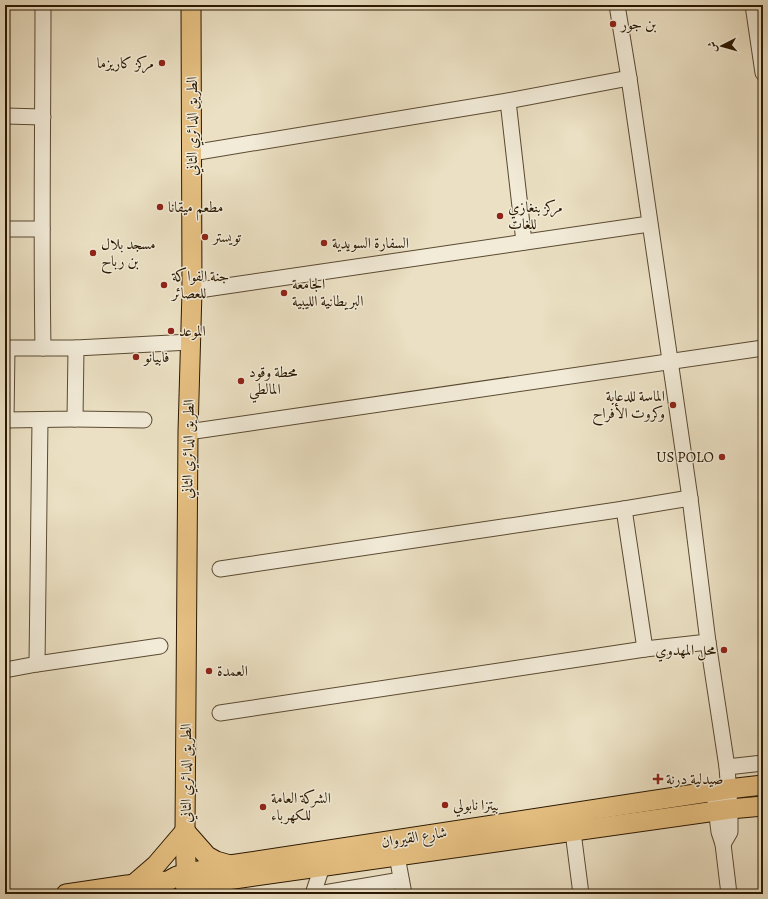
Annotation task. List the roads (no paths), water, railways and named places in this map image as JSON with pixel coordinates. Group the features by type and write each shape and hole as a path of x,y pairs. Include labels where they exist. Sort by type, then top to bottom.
{"main road":[{"name":"الطريق الدائري الثاني","path":"187,884 188,432 192,291 191,5"},
{"name":"شارع القيروان","path":"225,873 721,790 763,785"},
{"path":"66,894 136,888 168,881 177,884 187,884 225,873 322,867 723,810 763,806"},
{"path":"136,888 186,831 207,856 216,861 225,873"},
{"path":"204,894 225,873"}],"street":[{"path":"43,5 43,348"},
{"path":"617,5 690,498 708,642 727,767 721,790 723,810 719,832 723,844 729,894"},
{"path":"753,5 763,68"},
{"path":"192,153 508,101 629,78"},
{"path":"508,101 524,242"},
{"path":"5,116 43,117"},
{"path":"192,291 649,224"},
{"path":"5,229 42,229"},
{"path":"144,420 5,420 6,348 76,348 190,342"},
{"path":"75,419 76,348"},
{"path":"188,432 763,348"},
{"path":"36,664 40,420"},
{"path":"220,569 690,498"},
{"path":"624,509 645,649"},
{"path":"220,713 645,649 708,642"},
{"path":"5,670 160,646"},
{"path":"727,767 763,763"},
{"path":"573,832 581,894"},
{"path":"318,894 402,887 397,856"},
{"path":"314,894 322,867"}],"place":[{"name":"بن جور","path":"613,24"},
{"name":"مركز كاريزما","path":"162,63"},
{"name":"مطعم ميقانا","path":"160,207"},
{"name":"مركز بنغازي للغات","path":"500,216"},
{"name":"تويستر","path":"205,237"},
{"name":"السفارة السويدية","path":"324,243"},
{"name":"مسجد بلال بن رباح","path":"93,253"},
{"name":"جنة الفواكة للعصائر","path":"164,285"},
{"name":"الجامعة البريطانية الليبية","path":"284,293"},
{"name":"الموعد","path":"171,331"},
{"name":"فابيانو","path":"136,357"},
{"name":"محطة وقود المالطي","path":"241,381"},
{"name":"الماسة للدعاية وكروت الأفراح","path":"673,405"},
{"name":"US POLO","path":"722,457"},
{"name":"محل المهدوي","path":"724,650"},
{"name":"العمدة","path":"209,671"},
{"name":"صيدلية درنة","path":"658,779"},
{"name":"بيتزا نابولي","path":"445,805"},
{"name":"الشركة العامة للكهرباء","path":"263,807"}]}
